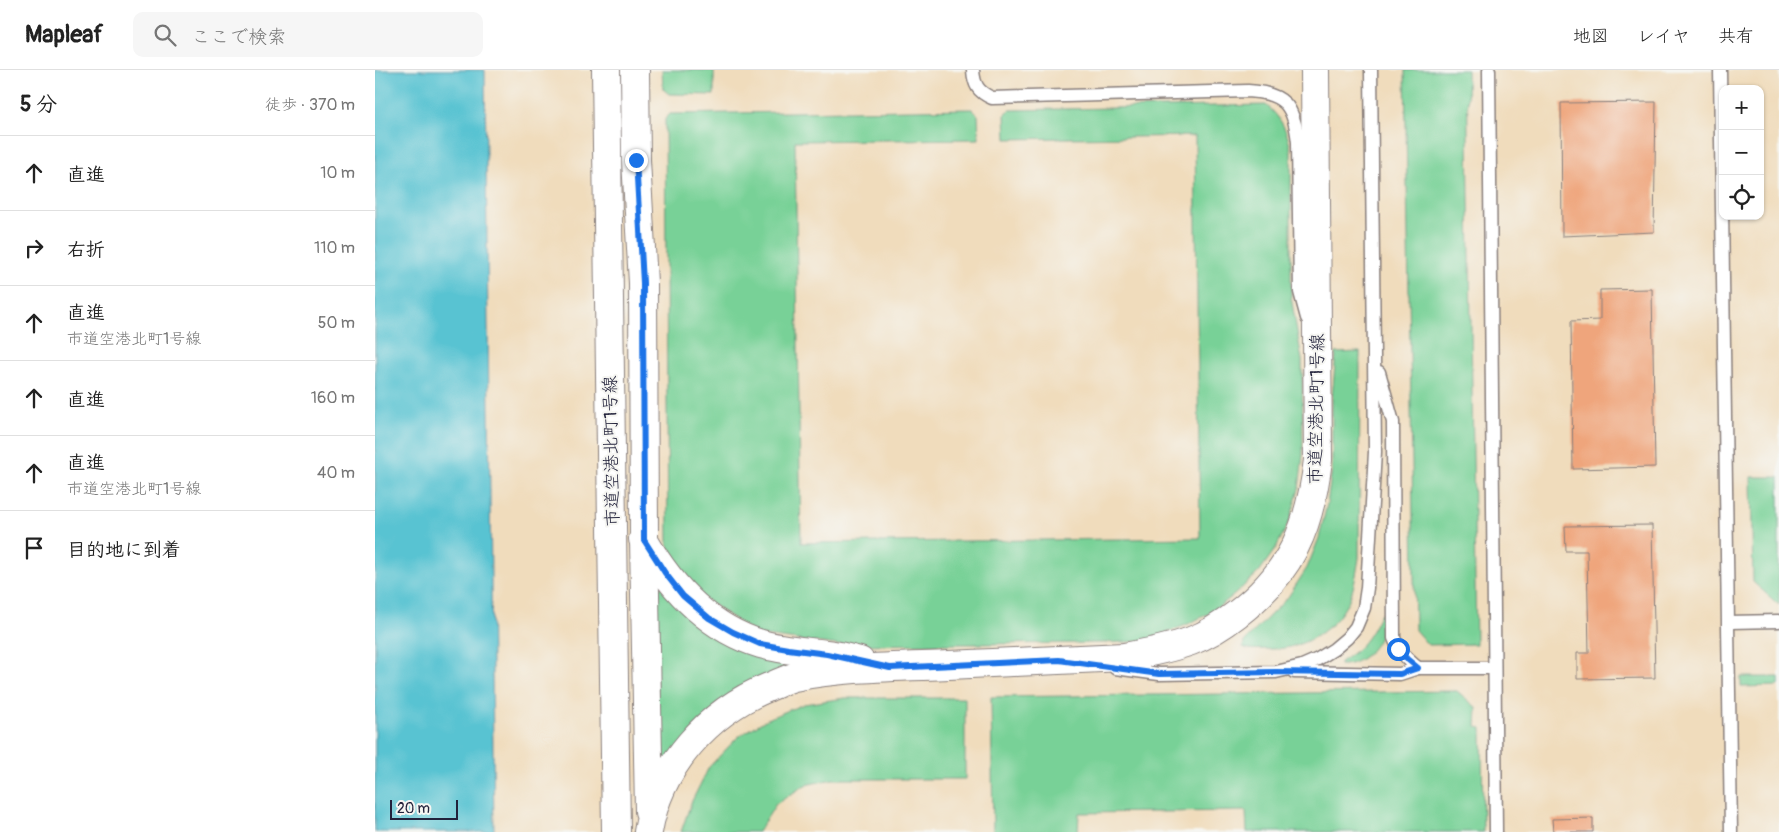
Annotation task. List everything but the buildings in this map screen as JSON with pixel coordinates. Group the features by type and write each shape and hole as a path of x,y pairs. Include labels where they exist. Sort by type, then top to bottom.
{"street":[{"name":"市道空港北町1号線","path":"606,70 616,832"},
{"path":"635,70 636,160 643,283 644,540 649,828"},
{"name":"市道空港北町1号線","path":"649,828 657,798 673,767 695,737 723,711 754,693 792,678 828,672 890,668 1124,657 1159,651 1193,641 1223,625 1250,605 1273,582 1291,556 1305,525 1314,493 1318,460 1315,70"},
{"path":"607,200 625,342 625,475 633,517 644,540 665,573 683,596 709,618 733,632 760,644 827,654 890,668"}],"lane":[{"path":"973,70 976,88 983,95 992,98 1248,91 1262,92 1283,101 1291,111 1296,123 1300,292 1317,353"},
{"path":"1276,672 1302,666 1334,649 1356,627 1364,608 1367,588 1375,452 1371,70"},
{"path":"1489,70 1496,832"},
{"path":"1720,70 1731,832"},
{"path":"1375,355 1393,422 1394,638 1398,649 1418,668"},
{"path":"1729,622 1779,621"},
{"path":"1059,660 1159,674 1276,672 1400,674 1418,668 1494,668"}],"green space":[{"path":"662,70 714,70 714,95 669,94 663,89"},
{"path":"1405,70 1467,70 1476,644 1428,645 1415,630"},
{"path":"1266,105 1283,125 1291,150 1291,297 1302,360 1303,455 1299,489 1290,520 1276,548 1259,572 1234,595 1212,612 1186,625 1145,641 838,645 757,635 702,597 682,571 668,545 665,119 670,114 972,109 978,115 979,139 795,141 801,543 1200,538 1195,136 1006,139 1005,114 1010,110"},
{"path":"1360,352 1359,558 1350,597 1338,618 1312,639 1280,649 1256,650 1243,647 1244,642 1288,597 1307,568 1319,538 1327,504 1332,469 1332,398 1336,353"},
{"path":"1751,477 1779,477 1779,605 1753,582"},
{"path":"654,583 788,660 791,666 663,763 657,762"},
{"path":"1381,613 1384,614 1382,629 1375,646 1359,660 1347,665 1340,665 1340,662 1365,641"},
{"path":"1741,677 1779,677 1779,686 1741,687"},
{"path":"1457,691 1477,708 1476,727 1482,728 1483,832 1247,832 1246,811 1079,813 1078,832 993,832 991,697"},
{"path":"845,698 965,698 965,779 833,779 805,785 776,804 758,832 681,832 691,803 709,767 738,737 767,719 804,704"}],"water":[{"path":"375,70 485,70 494,832 375,832"}],"route":[{"path":"636,160 643,283 644,540 665,573 683,596 709,618 733,632 760,644 827,654 890,668 1059,660 1159,674 1276,672 1400,674 1418,668 1398,649"}]}
